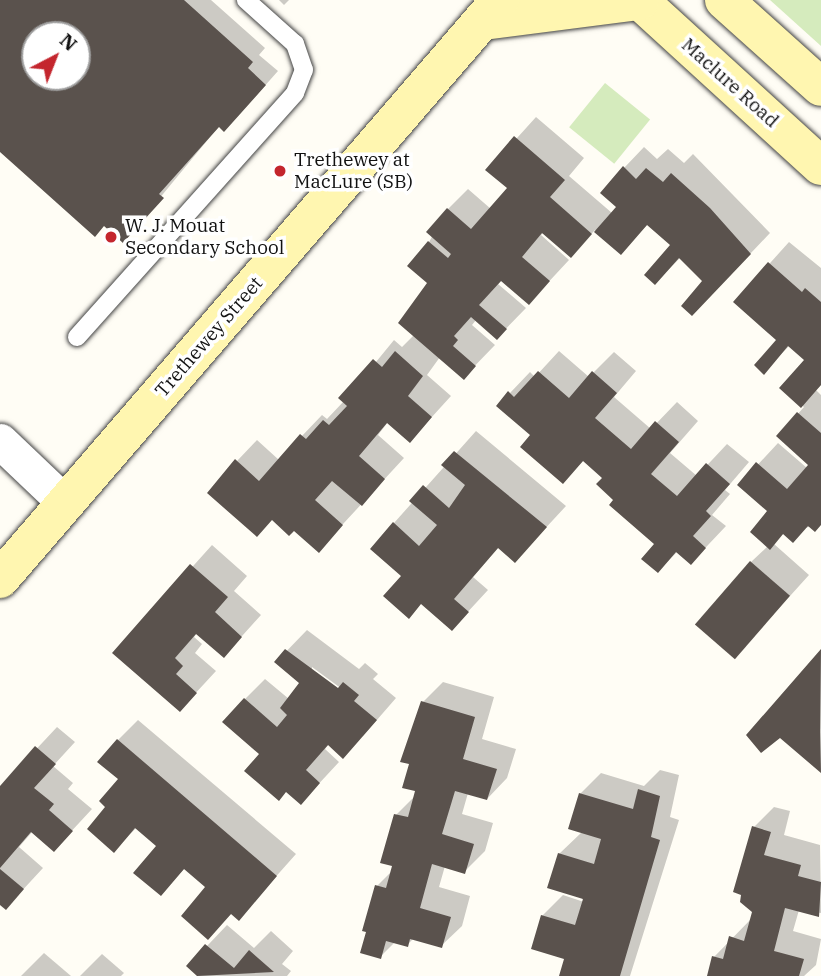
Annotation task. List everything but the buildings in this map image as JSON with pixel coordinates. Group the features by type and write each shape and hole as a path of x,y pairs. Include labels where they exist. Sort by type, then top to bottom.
{"main road":[{"path":"492,10 640,0"},
{"name":"Maclure Road","path":"640,0 821,166"},
{"path":"724,0 821,87"},
{"name":"Trethewey Street","path":"0,579 492,10"}],"street":[{"path":"0,442 65,503"}],"lane":[{"path":"77,337 295,93 304,70 296,44 246,0"}],"green space":[{"path":"770,0 821,0 821,46"},
{"path":"605,83 650,120 614,164 569,127"}],"place":[{"name":"Trethewey at MacLure (SB)","path":"280,171"},
{"name":"W. J. Mouat Secondary School","path":"111,237"}]}
